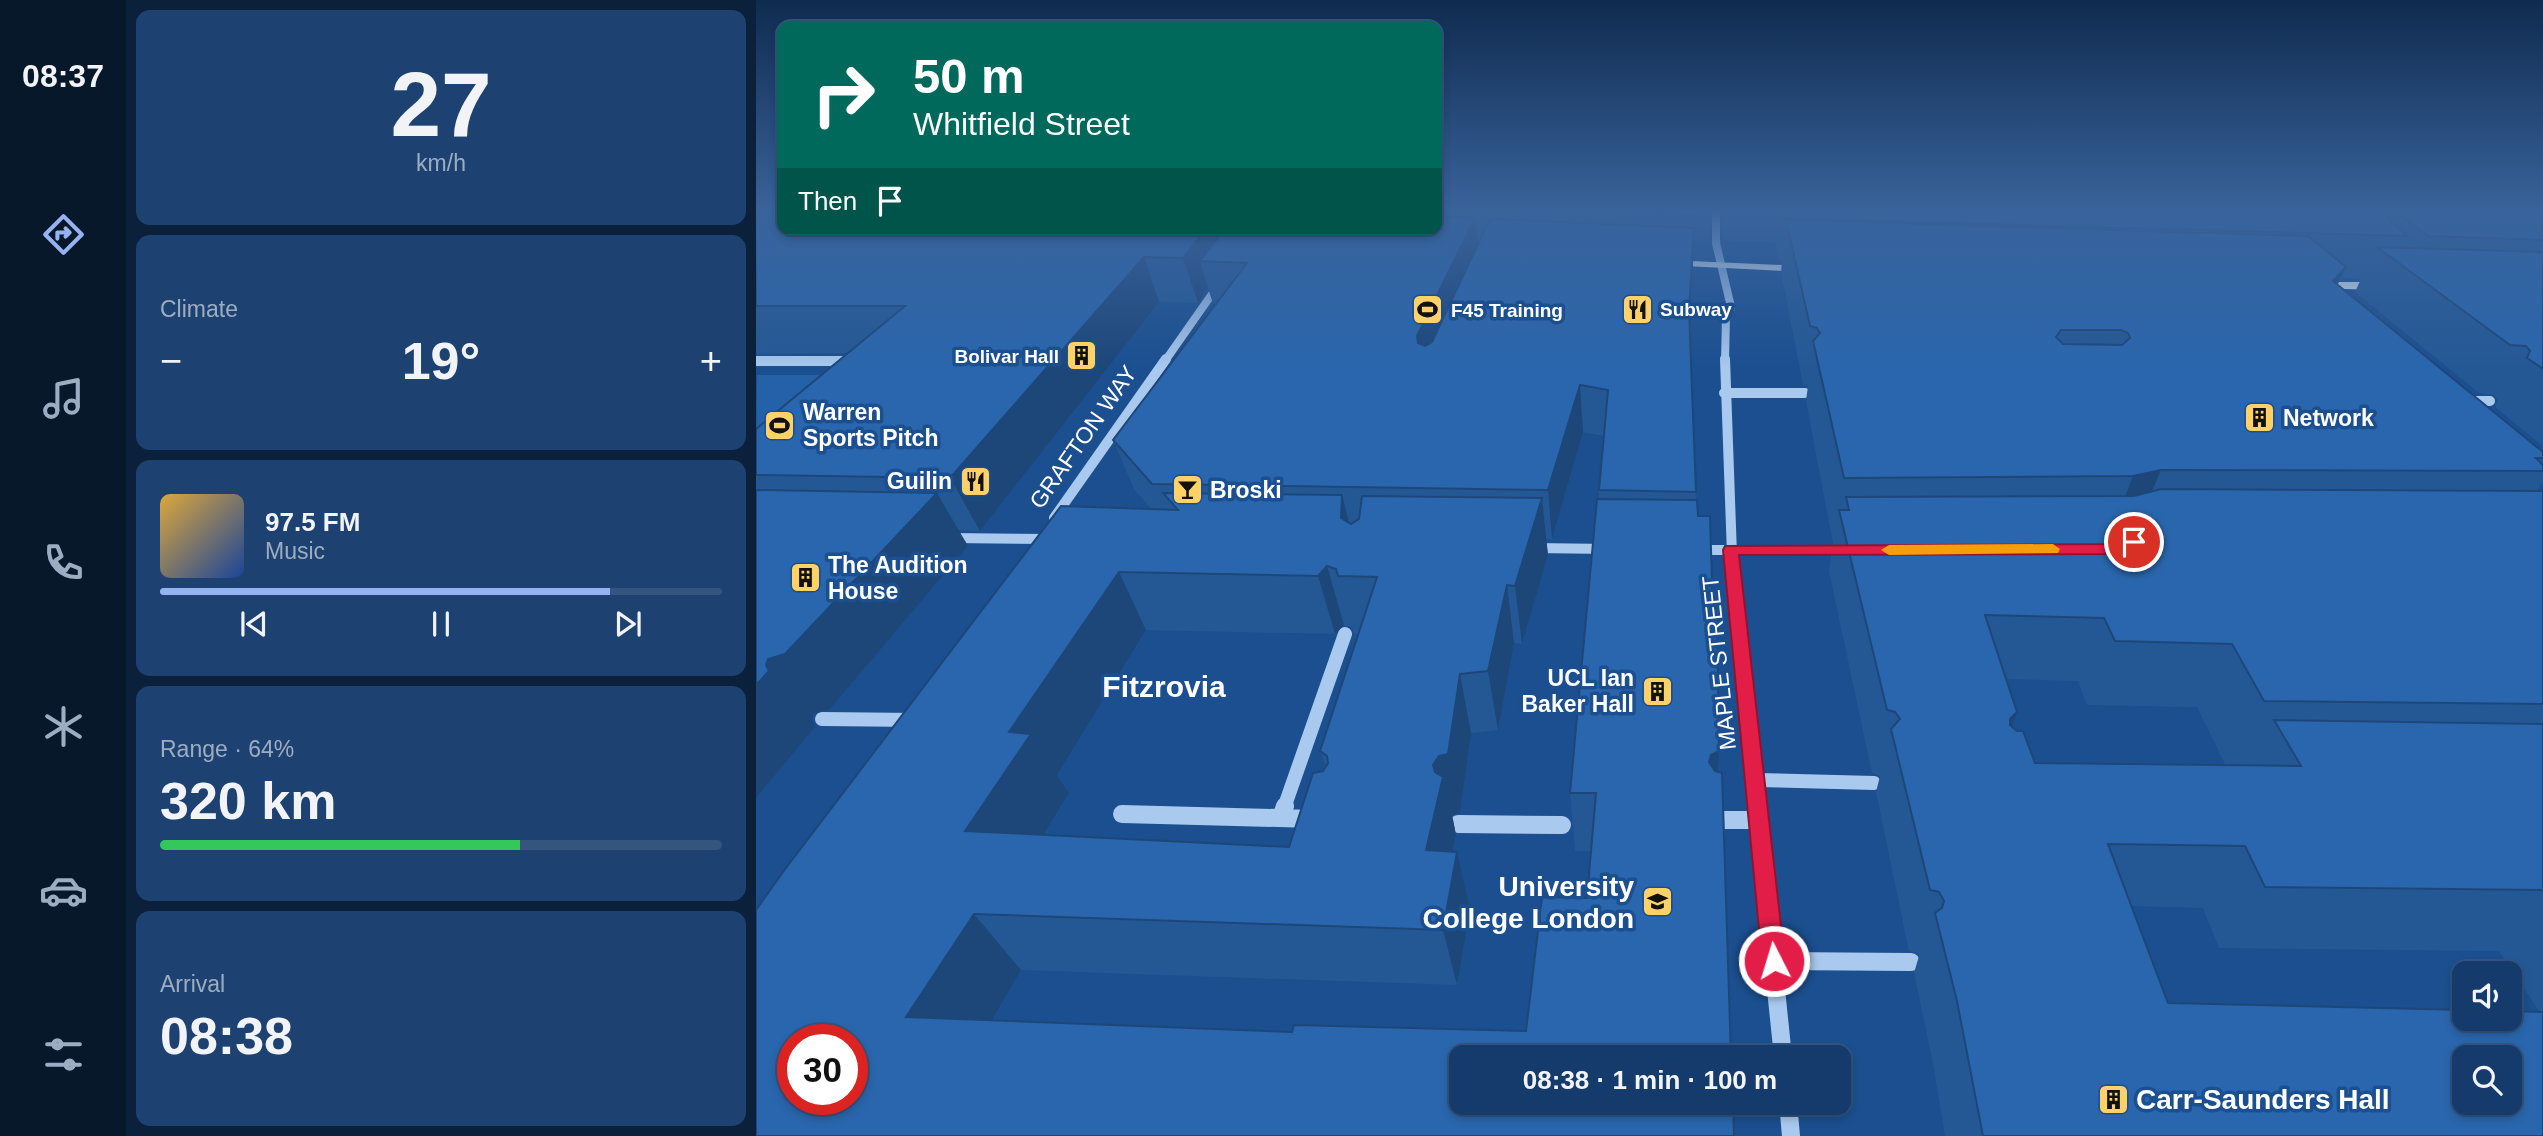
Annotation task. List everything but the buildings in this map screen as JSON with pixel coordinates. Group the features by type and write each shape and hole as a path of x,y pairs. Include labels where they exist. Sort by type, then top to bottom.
{"main road":[{"path":"1661,263 1817,270"},
{"path":"2301,286 2390,287"}],"street":[{"name":"MAPLE STREET","path":"1721,266 1731,307 1726,316 1724,393 1731,550 1782,1045"},
{"name":"GRAFTON WAY","path":"1036,545 1222,280"},
{"path":"756,362 863,360"},
{"path":"1724,393 1805,393"},
{"path":"2455,401 2490,401"},
{"path":"932,538 1036,545 1063,540"},
{"path":"1516,548 1624,549"},
{"path":"1678,550 1861,550"},
{"path":"1281,818 1345,634"},
{"path":"822,719 919,720"},
{"path":"1756,780 1874,783"},
{"path":"1122,814 1337,820"},
{"path":"1717,820 1760,820"},
{"path":"1458,824 1562,825"},
{"path":"1774,961 1911,962"},
{"path":"1789,1115 1791,1136"}],"shaded area":[{"name":"Warren Sports Pitch","path":"757,375 852,375 756,465"}],"slow traffic":[{"path":"1889,550 2053,549"}],"place":[{"name":"Subway","path":"1637,309"},
{"name":"F45 Training","path":"1428,310"},
{"name":"Bolivar Hall","path":"1082,356"},
{"name":"Network","path":"2260,418"},
{"name":"Warren Sports Pitch","path":"780,425"},
{"name":"Guilin","path":"975,481"},
{"name":"Broski","path":"1187,490"},
{"name":"The Audition House","path":"805,578"},
{"name":"UCL Ian Baker Hall","path":"1657,691"},
{"name":"University College London","path":"1657,902"},
{"name":"Carr-Saunders Hall","path":"2113,1099"}],"district":[{"name":"Fitzrovia","path":"1164,686"}],"route":[{"path":"1774,961 1731,550 2109,549 2134,542"}]}
